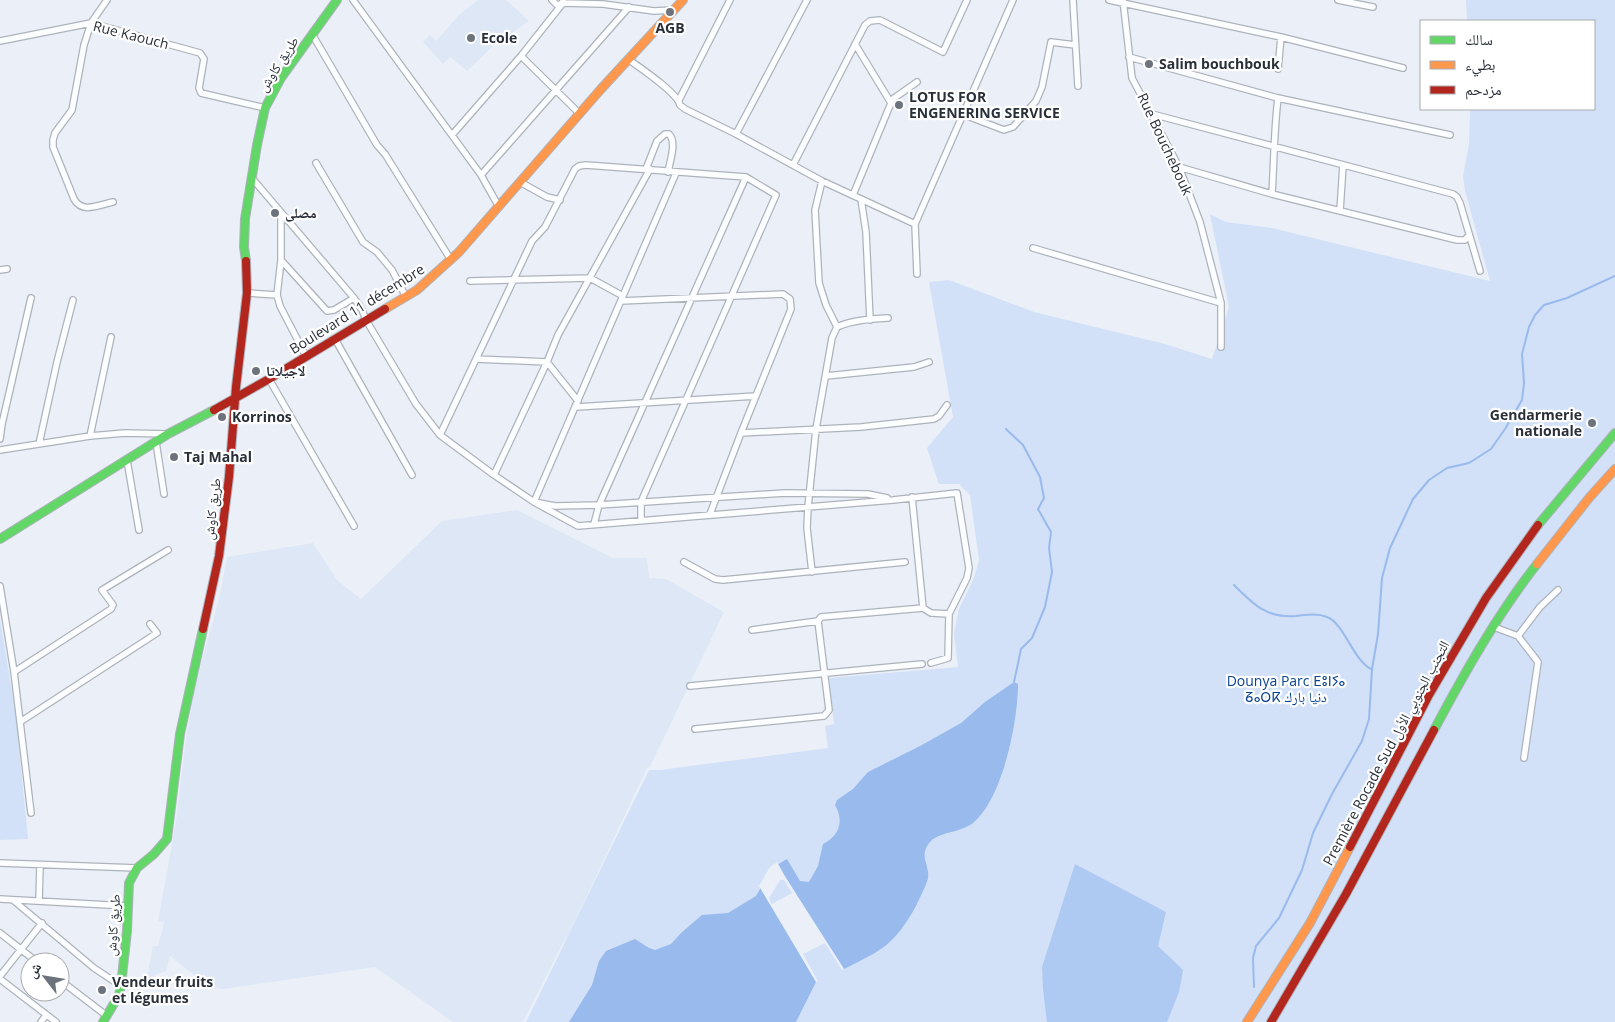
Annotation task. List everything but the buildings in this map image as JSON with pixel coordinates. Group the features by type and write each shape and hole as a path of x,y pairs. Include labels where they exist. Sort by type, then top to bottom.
{"main road":[{"name":"طريق كاوش","path":"105,1019 118,996 121,986 127,931 129,883 138,868 167,839 180,734 219,556 229,477 235,398 247,292 244,247 245,219 251,177 265,108 281,78 338,0"},
{"name":"Boulevard 11 décembre","path":"0,539 168,434 269,379 406,296 436,275 683,0"},
{"name":"Première Rocade Sud التجنب الجنوبي الأول","path":"1247,1022 1310,923 1429,695 1486,598 1544,516 1615,433"},
{"path":"1271,1022 1346,894 1468,668 1522,583 1554,540 1615,469"}],"street":[{"path":"107,0 91,23 82,56 72,110 55,133 52,144 76,203 83,208 87,208 113,202"},
{"path":"353,0 481,175 499,207"},
{"path":"552,0 557,5 563,2 603,4 654,11 674,10"},
{"path":"679,100 730,0"},
{"path":"736,134 807,0"},
{"path":"793,165 864,25 870,21 880,20 943,52 968,0"},
{"path":"917,274 915,224 1013,0"},
{"path":"1073,0 1078,86"},
{"path":"1108,0 1122,1 1281,37 1403,68"},
{"path":"1338,0 1373,8"},
{"name":"Rue Bouchebouk","path":"1122,1 1132,78 1179,167 1199,220 1222,303 1221,347"},
{"path":"452,135 521,56 563,2"},
{"path":"481,175 629,7"},
{"name":"Rue Kaouch","path":"0,41 91,23 202,54 204,59 199,91 204,94 265,108"},
{"path":"312,34 377,145 386,154 451,260"},
{"path":"1278,69 1281,37"},
{"path":"962,114 1004,130 1013,128 1036,101 1042,87 1051,42 1075,45"},
{"path":"853,195 891,103 855,44"},
{"path":"521,56 580,114"},
{"path":"1129,57 1278,98 1450,136"},
{"path":"628,59 663,85 679,100 680,105 685,109 736,134 822,181 915,224"},
{"path":"890,101 917,82"},
{"path":"1272,194 1278,98"},
{"path":"1152,114 1453,194 1458,197 1480,271"},
{"path":"494,475 558,335 648,169 657,142 665,134 669,134 672,137 673,144 668,172"},
{"path":"316,163 363,242 377,252 392,270 406,296"},
{"path":"1340,211 1342,165"},
{"path":"440,434 532,241 545,227 575,169 579,166 648,169 676,173 746,177 776,195 641,502 641,520"},
{"path":"1179,167 1272,194 1457,240 1465,240 1469,235"},
{"path":"534,502 676,173"},
{"path":"251,177 354,298 416,404 440,434 494,475 534,502 578,526 893,500 955,492 958,494 970,568 964,585 949,614 948,658 931,664"},
{"path":"594,524 599,505 646,404 746,177"},
{"path":"822,181 815,210 819,283 826,305 837,327"},
{"path":"520,182 547,197 560,200"},
{"path":"861,199 866,232 870,320"},
{"path":"281,213 281,260 277,295 280,306 306,356"},
{"path":"1033,248 1222,303"},
{"path":"281,260 327,311 334,310 354,298"},
{"path":"0,270 7,269"},
{"path":"470,281 590,278 622,299 692,299 783,294 790,299 792,309 710,514"},
{"path":"247,292 277,295"},
{"path":"0,439 31,298"},
{"path":"40,444 57,362 73,300"},
{"path":"837,327 888,318"},
{"path":"812,572 807,528 808,507 816,429 832,338 837,327"},
{"path":"90,436 111,338"},
{"path":"335,339 412,475"},
{"path":"476,359 547,362"},
{"path":"547,362 577,404"},
{"path":"826,376 914,366 929,362"},
{"path":"269,379 354,526"},
{"path":"577,404 646,404 756,396"},
{"path":"741,433 861,427 934,418 939,416 946,405"},
{"path":"0,450 90,436 125,433 168,434"},
{"path":"156,442 164,494"},
{"path":"128,460 139,530"},
{"path":"534,502 555,506 599,505 785,493 868,494 893,500"},
{"path":"912,497 923,608"},
{"path":"14,672 111,609 113,605 102,590 168,550"},
{"path":"684,562 715,578 723,580 905,562"},
{"path":"0,586 14,672 31,812"},
{"path":"1518,636 1540,607 1558,590"},
{"path":"752,630 818,621 821,617 923,608 931,613 949,614"},
{"path":"695,729 824,716 829,710 818,621"},
{"path":"20,722 157,633 150,624"},
{"path":"1494,627 1518,636 1538,662 1524,758"},
{"path":"690,686 922,664"},
{"path":"0,863 138,868"},
{"path":"39,901 40,865"},
{"path":"0,899 127,906"},
{"path":"13,900 94,968 121,986"},
{"path":"42,924 0,977 56,1022"},
{"path":"0,933 23,952"},
{"path":"70,989 105,1019"},
{"path":"40,1022 46,1015"}],"shaded area":[{"name":"Ecole","path":"478,0 506,0 529,21 493,46 467,71 450,57 443,64 423,42 430,35 436,41 460,14"},
{"path":"517,510 613,558 647,558 649,578 666,579 724,612 650,767 647,768 568,936 523,1022 453,1022 375,967 223,989 203,982 170,956 166,971 155,975 146,988 141,983 148,972 153,946 158,946 164,923 158,921 176,822 194,690 220,595 227,557 313,543 337,580 361,599 442,521"},
{"path":"1014,682 1018,684 1012,737 1001,777 993,795 984,810 969,826 934,838 930,842 925,852 928,878 925,888 908,919 887,945 844,969 825,940 800,953 816,982 796,1022 569,1022 592,985 599,961 606,951 635,939 655,950 671,944 702,915 728,913 756,896 772,868 787,859 800,881 809,882 818,866 823,844 837,832 839,827 838,811 835,805 837,800 853,789 868,772 961,723 985,702","holes":["780,877 786,878 796,894 772,907 766,898"]},
{"path":"1075,864 1166,912 1158,946 1183,970 1179,992 1167,1022 1047,1022 1042,967"}],"green space":[{"name":"Dounya Parc ⴹⵓⵏⵢⴰ ⵒⴰⵔⴽ دنيا بارك","path":"1466,0 1615,0 1615,1022 526,1022 649,770 828,748 825,726 834,724 829,678 958,667 954,633 959,609 974,578 979,560 970,495 959,484 939,484 927,448 953,417 929,282 949,280 1034,312 1165,344 1212,359 1229,307 1210,214 1226,222 1272,228 1490,281 1465,191 1463,176 1469,144 1470,110 1595,110 1595,20 1467,20"},
{"path":"0,619 16,716 28,839 0,840"}],"pier":[{"path":"777,862 844,969 842,970 825,943 803,954 818,981 816,982 759,886 770,867","holes":["780,880 784,880 792,893 772,904 769,898"]}],"waterway":[{"path":"1254,987 1253,958 1256,946 1279,918 1302,870 1313,833 1332,794 1362,741 1369,719 1372,669 1378,634 1382,578 1390,548 1413,499 1429,480 1447,468 1469,463 1491,449 1505,429 1522,400 1524,383 1522,354 1529,327 1535,315 1544,305 1567,298 1615,276"},
{"path":"1006,429 1023,445 1040,477 1044,498 1038,509 1051,532 1049,548 1052,572 1045,607 1032,638 1021,649 1014,682"},
{"path":"1234,585 1254,604 1276,615 1319,615 1327,617 1339,626 1359,658 1371,669"}],"traffic: fast":[{"path":"246,261 244,247 245,219 265,108 281,78 337,0"},
{"path":"0,539 168,434 214,410"},
{"path":"1538,525 1615,433"},
{"path":"1434,730 1482,644 1508,603 1537,564"},
{"path":"103,1022 119,995 121,986 127,931 129,883 137,868 154,854 167,839 180,734 203,629"}],"traffic: slow":[{"path":"385,309 417,290 459,252 601,89 683,0"},
{"path":"1537,564 1589,498 1615,469"},
{"path":"1247,1022 1310,923 1350,847"}],"traffic: jam":[{"path":"203,629 219,556 229,477 236,387 247,293 246,261"},
{"path":"214,410 385,309"},
{"path":"1350,847 1429,695 1486,598 1538,525"},
{"path":"1271,1022 1346,894 1434,730"}],"place":[{"name":"AGB","path":"670,12"},
{"name":"Ecole","path":"471,38"},
{"name":"Salim bouchbouk","path":"1149,64"},
{"name":"LOTUS FOR ENGENERING SERVICE","path":"899,105"},
{"name":"مصلى","path":"275,213"},
{"name":"لاجيلاتا","path":"256,371"},
{"name":"Korrinos","path":"222,417"},
{"name":"Gendarmerie nationale","path":"1592,423"},
{"name":"Taj Mahal","path":"174,457"},
{"name":"Vendeur fruits et légumes","path":"102,990"}]}
